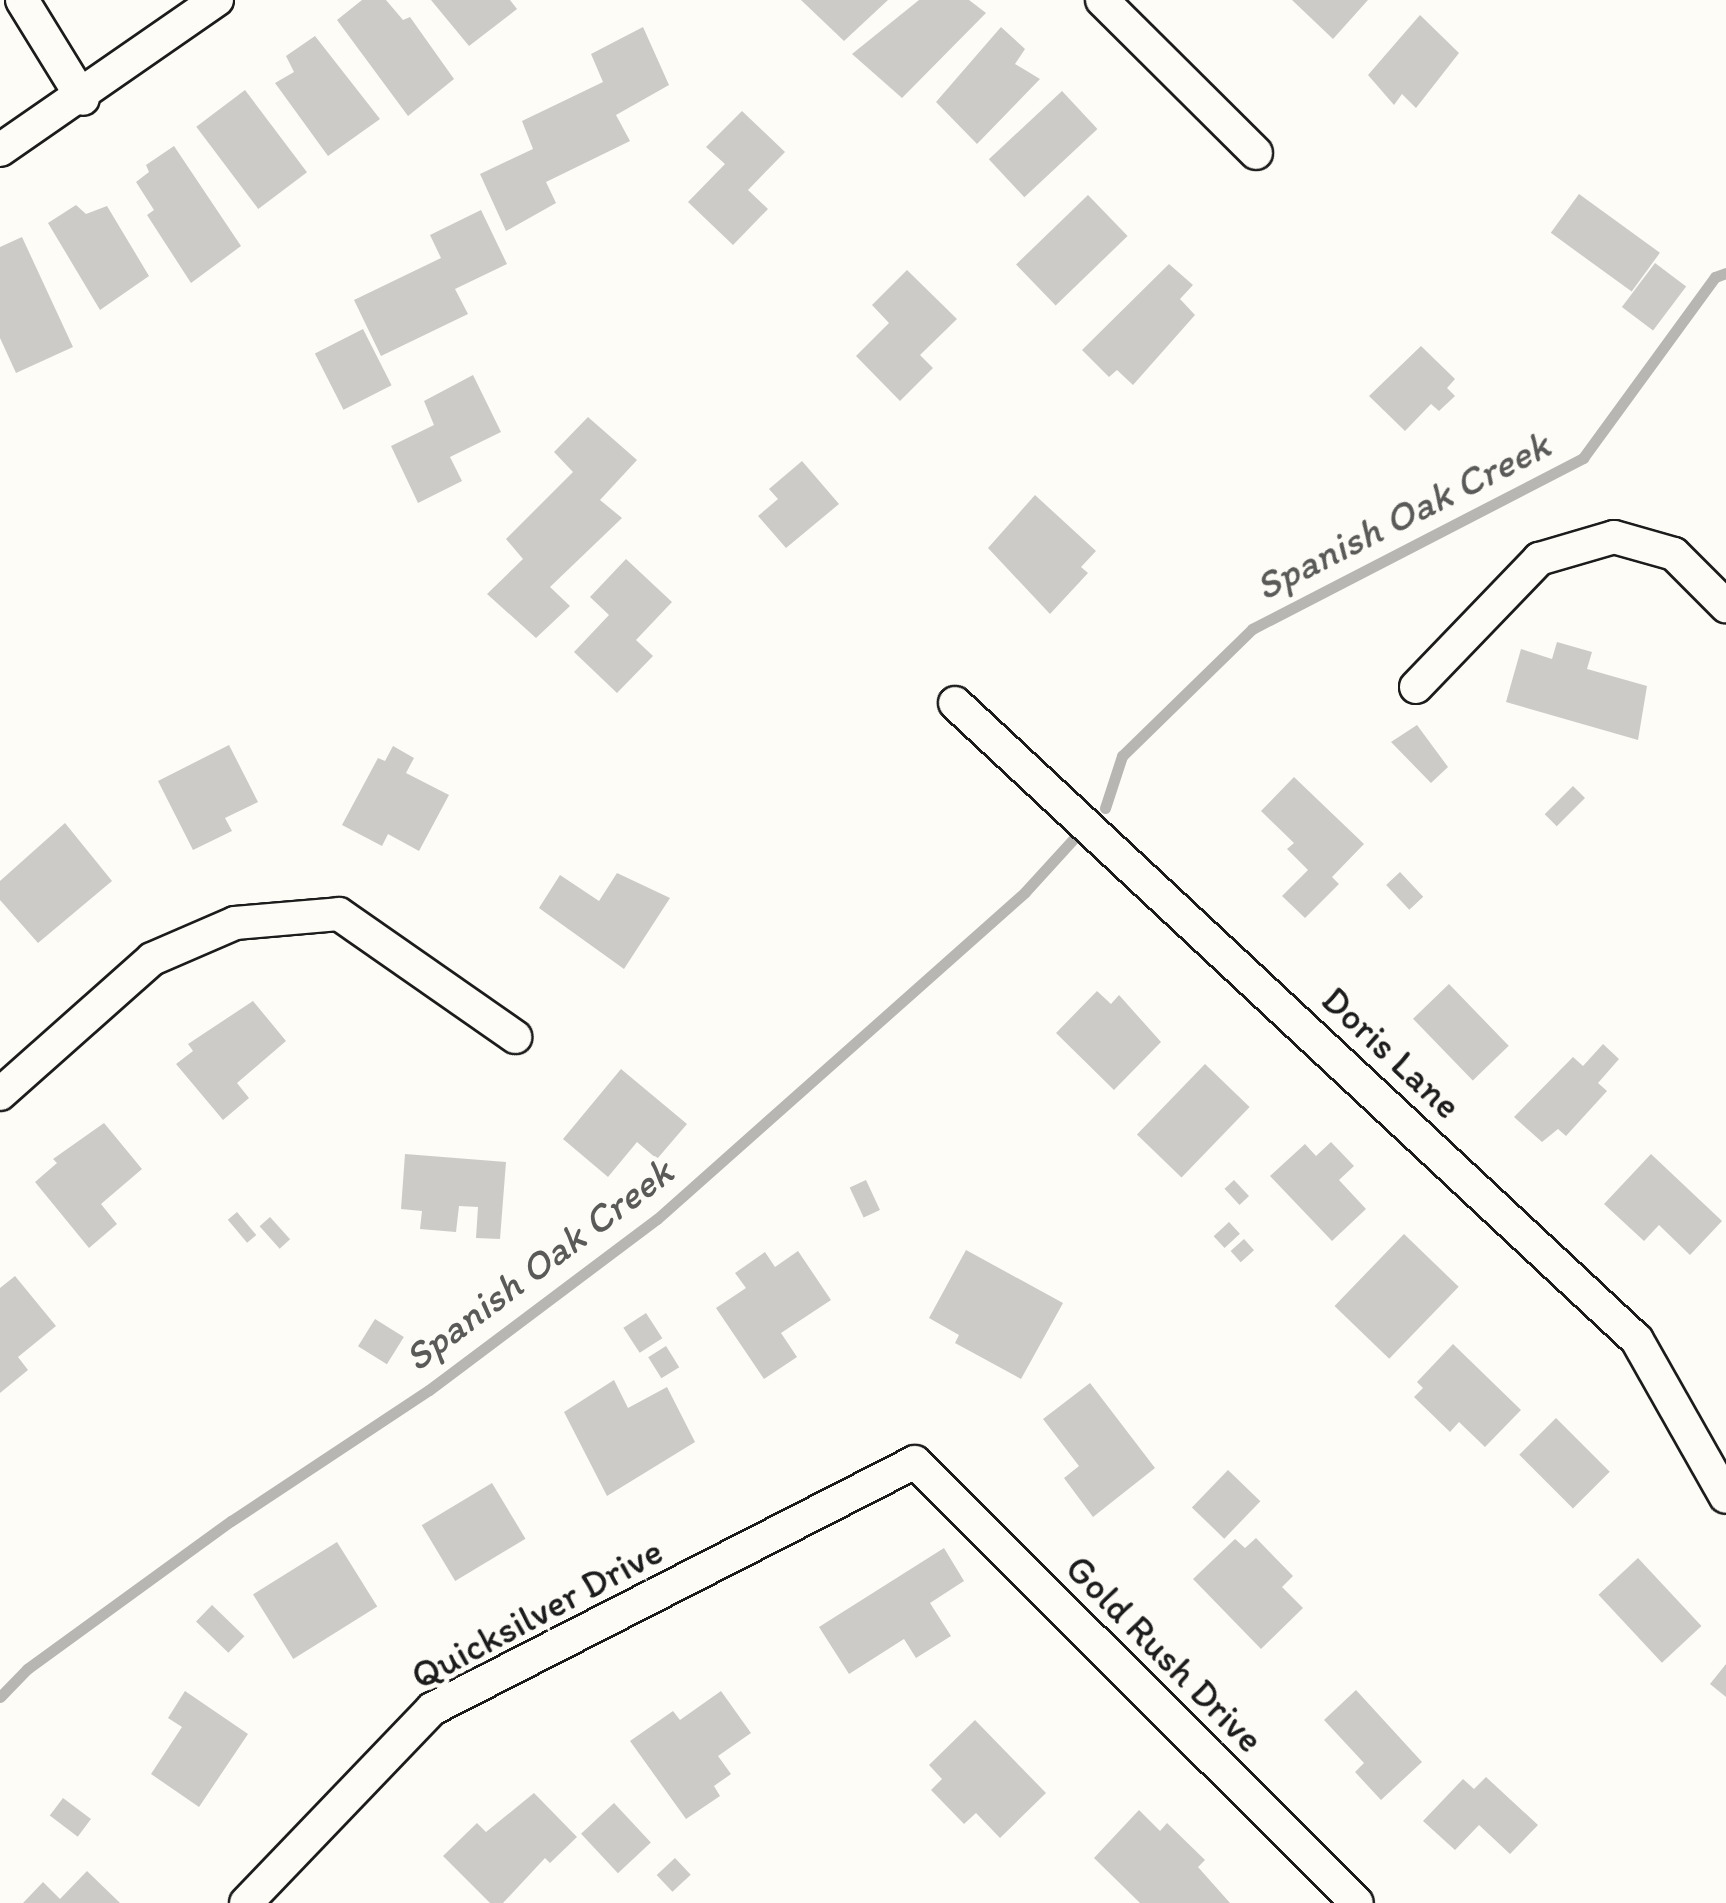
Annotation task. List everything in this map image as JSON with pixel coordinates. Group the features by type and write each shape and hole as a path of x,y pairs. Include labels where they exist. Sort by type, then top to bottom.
{"street":[{"path":"22,0 82,98"},
{"path":"0,150 82,98 217,0"},
{"path":"1102,0 1256,153"},
{"path":"1416,688 1539,559 1614,537 1674,554 1726,606"},
{"name":"Doris Lane","path":"955,703 1638,1340 1726,1498"},
{"path":"0,1094 152,958 235,923 339,914 515,1036"},
{"name":"Quicksilver Drive","path":"246,1903 432,1709 914,1462"},
{"name":"Gold Rush Drive","path":"914,1462 1357,1903"}],"building":[{"path":"362,0 386,0 403,20 410,17 454,79 408,116 337,20"},
{"path":"431,0 510,0 517,9 469,46"},
{"path":"801,0 888,0 844,41"},
{"path":"919,0 969,0 986,13 902,98 852,54"},
{"path":"1292,0 1368,0 1333,39"},
{"path":"1420,15 1459,53 1416,108 1402,94 1394,105 1368,75"},
{"path":"643,27 669,85 616,115 630,141 546,182 556,203 506,231 480,174 533,149 522,121 603,82 591,54"},
{"path":"1001,27 1025,49 1015,64 1040,79 977,144 936,102"},
{"path":"315,36 380,119 328,156 275,83 294,72 286,56"},
{"path":"245,90 307,172 258,209 196,127"},
{"path":"1062,91 1097,129 1024,197 989,159"},
{"path":"742,111 785,152 748,190 768,209 733,245 688,202 725,164 706,147"},
{"path":"174,146 241,246 191,283 147,215 154,210 136,182 149,172 146,165"},
{"path":"1579,194 1660,253 1632,292 1551,233"},
{"path":"1088,195 1128,236 1056,305 1016,264"},
{"path":"76,205 86,214 107,206 149,276 100,310 48,223"},
{"path":"481,210 507,264 455,289 468,314 381,356 354,300 441,258 430,235"},
{"path":"22,237 73,347 16,373 0,338 0,247"},
{"path":"1655,263 1686,286 1653,330 1622,307"},
{"path":"1169,264 1193,285 1180,299 1195,315 1133,385 1117,370 1109,377 1082,350"},
{"path":"907,270 957,319 920,355 933,368 900,401 856,356 889,323 872,305"},
{"path":"363,329 392,385 343,410 315,354"},
{"path":"1421,346 1455,379 1447,388 1455,396 1439,411 1431,404 1405,431 1369,396"},
{"path":"473,375 501,432 450,457 462,481 418,503 391,446 434,425 424,401"},
{"path":"588,417 637,460 600,500 622,518 550,587 570,606 536,638 487,594 523,559 506,539 573,472 554,452"},
{"path":"802,461 839,504 786,548 758,516 778,499 769,489"},
{"path":"1035,495 1096,551 1081,567 1088,573 1050,614 988,548"},
{"path":"626,559 672,602 636,640 653,656 617,693 574,652 609,615 590,597"},
{"path":"1557,642 1592,652 1587,669 1647,686 1638,740 1506,702 1521,649 1552,659"},
{"path":"1417,725 1448,767 1431,783 1391,742"},
{"path":"229,745 258,802 225,818 232,831 193,850 158,781"},
{"path":"393,746 414,758 406,773 449,795 419,851 388,834 382,846 342,825 378,758 385,761"},
{"path":"1294,777 1364,844 1332,877 1339,884 1305,918 1282,896 1308,870 1287,849 1294,843 1261,811"},
{"path":"1573,786 1585,798 1557,826 1545,814"},
{"path":"65,823 112,881 38,943 0,900 0,881"},
{"path":"1400,872 1423,897 1409,910 1386,885"},
{"path":"617,873 670,898 624,969 539,908 560,875 599,901"},
{"path":"1449,984 1509,1046 1473,1081 1413,1019"},
{"path":"1097,991 1111,1004 1119,995 1161,1042 1114,1090 1056,1033"},
{"path":"253,1001 286,1041 237,1083 249,1098 223,1120 176,1064 193,1051 188,1044"},
{"path":"1603,1044 1619,1059 1598,1083 1607,1091 1566,1136 1558,1129 1542,1142 1514,1117 1573,1057 1583,1066"},
{"path":"1205,1064 1250,1107 1182,1178 1137,1134"},
{"path":"621,1069 687,1124 657,1159 637,1142 608,1177 563,1139"},
{"path":"104,1123 142,1169 101,1204 117,1224 89,1248 35,1182 57,1163 53,1159"},
{"path":"1331,1142 1354,1166 1339,1180 1366,1209 1332,1241 1270,1176 1305,1144 1316,1156"},
{"path":"405,1154 506,1162 500,1239 476,1238 478,1207 459,1206 456,1232 420,1229 422,1211 401,1209"},
{"path":"1651,1154 1722,1221 1690,1255 1659,1225 1644,1241 1604,1204"},
{"path":"866,1180 880,1210 864,1218 850,1188"},
{"path":"1234,1180 1249,1196 1239,1205 1224,1189"},
{"path":"237,1212 256,1235 247,1243 228,1220"},
{"path":"270,1217 290,1239 280,1249 260,1226"},
{"path":"1229,1222 1240,1234 1225,1248 1214,1236"},
{"path":"1404,1234 1459,1287 1389,1359 1335,1306"},
{"path":"1244,1239 1254,1250 1241,1262 1231,1251"},
{"path":"966,1250 1063,1303 1021,1379 955,1343 959,1335 929,1318"},
{"path":"798,1251 831,1300 781,1333 797,1357 764,1379 716,1308 746,1288 735,1273 765,1252 775,1267"},
{"path":"15,1276 56,1326 18,1357 28,1370 0,1393 0,1288"},
{"path":"646,1313 662,1338 640,1353 623,1328"},
{"path":"375,1319 404,1337 387,1364 358,1346"},
{"path":"1453,1344 1521,1410 1485,1447 1459,1422 1450,1432 1414,1397 1423,1388 1417,1382"},
{"path":"666,1346 679,1367 661,1378 648,1357"},
{"path":"614,1380 628,1408 667,1387 695,1442 607,1496 564,1412"},
{"path":"1090,1383 1155,1468 1093,1517 1064,1478 1079,1466 1043,1419"},
{"path":"1556,1418 1610,1472 1573,1509 1519,1455"},
{"path":"1228,1470 1260,1501 1224,1539 1192,1507"},
{"path":"492,1483 525,1539 455,1581 422,1525"},
{"path":"1256,1538 1293,1576 1282,1587 1303,1608 1261,1649 1193,1579 1235,1539 1245,1548"},
{"path":"337,1542 377,1606 293,1659 253,1594"},
{"path":"944,1548 964,1581 930,1603 951,1636 916,1658 904,1639 849,1674 819,1627"},
{"path":"1638,1558 1701,1626 1662,1663 1599,1595"},
{"path":"212,1605 244,1636 228,1653 196,1622"},
{"path":"1726,1664 1726,1697 1710,1684"},
{"path":"1356,1690 1422,1762 1381,1800 1355,1772 1364,1763 1324,1720"},
{"path":"185,1691 248,1734 199,1807 151,1774 182,1727 168,1718"},
{"path":"721,1691 751,1733 718,1756 731,1774 714,1786 720,1796 686,1819 630,1741 673,1711 680,1720"},
{"path":"975,1720 1046,1793 1000,1838 976,1813 964,1824 931,1790 942,1779 929,1765"},
{"path":"1486,1777 1538,1825 1510,1854 1479,1825 1455,1850 1423,1821 1463,1779 1474,1789"},
{"path":"534,1793 577,1837 550,1863 545,1858 503,1903 490,1903 443,1856 477,1823 486,1832"},
{"path":"63,1798 91,1819 78,1837 50,1816"},
{"path":"614,1803 651,1842 618,1873 581,1834"},
{"path":"1139,1810 1160,1831 1167,1823 1205,1860 1198,1867 1230,1903 1140,1903 1094,1858"},
{"path":"675,1858 691,1875 672,1892 657,1875"},
{"path":"87,1871 120,1903 23,1903 43,1882 60,1899"}],"waterway":[{"name":"Spanish Oak Creek","path":"1105,808 1122,756 1252,629 1583,458 1715,277 1726,273"},
{"name":"Spanish Oak Creek","path":"0,1697 27,1669 231,1521 429,1390 657,1219 1025,892 1077,835"}]}
